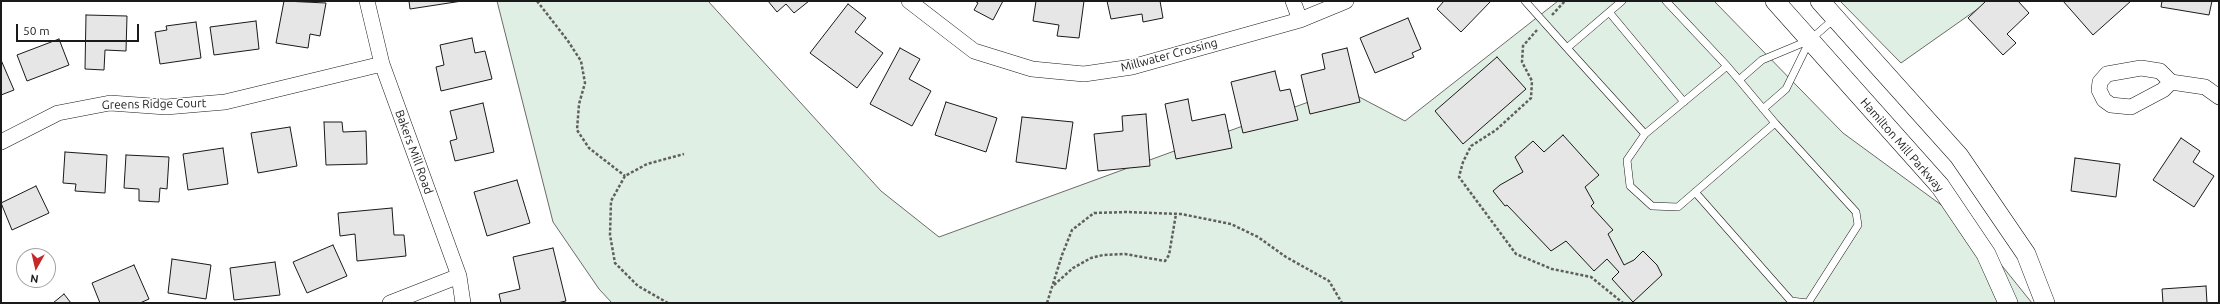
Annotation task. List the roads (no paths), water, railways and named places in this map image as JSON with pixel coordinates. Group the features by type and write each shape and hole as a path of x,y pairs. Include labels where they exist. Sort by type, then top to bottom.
{"street":[{"name":"Bakers Mill Road","path":"366,1 382,64 459,276 463,303"},
{"name":"Millwater Crossing","path":"908,1 974,50 1032,69 1084,74 1132,67 1300,20 1346,1"},
{"path":"1293,1 1300,20"},
{"name":"Hamilton Mill Parkway","path":"1775,1 1940,186 1986,254 2008,303"},
{"path":"1820,1 1959,156 2026,254 2045,303"},
{"name":"Greens Ridge Court","path":"1,142 58,113 110,103 166,106 225,102 382,64"},
{"path":"2171,82 2205,87 2219,97"},
{"path":"390,303 459,276"}],"lane":[{"path":"1525,1 1644,134"},
{"path":"1567,48 1622,1"},
{"path":"1666,1 1727,66 1775,123 1856,212 1858,225 1808,303 1791,301 1695,192"},
{"path":"1609,12 1684,102"},
{"path":"1739,80 1762,60 1810,40 1835,18"},
{"path":"1764,109 1786,89 1810,40"},
{"path":"1727,66 1644,134 1627,160 1630,186 1652,206 1678,207 1775,123"}]}
